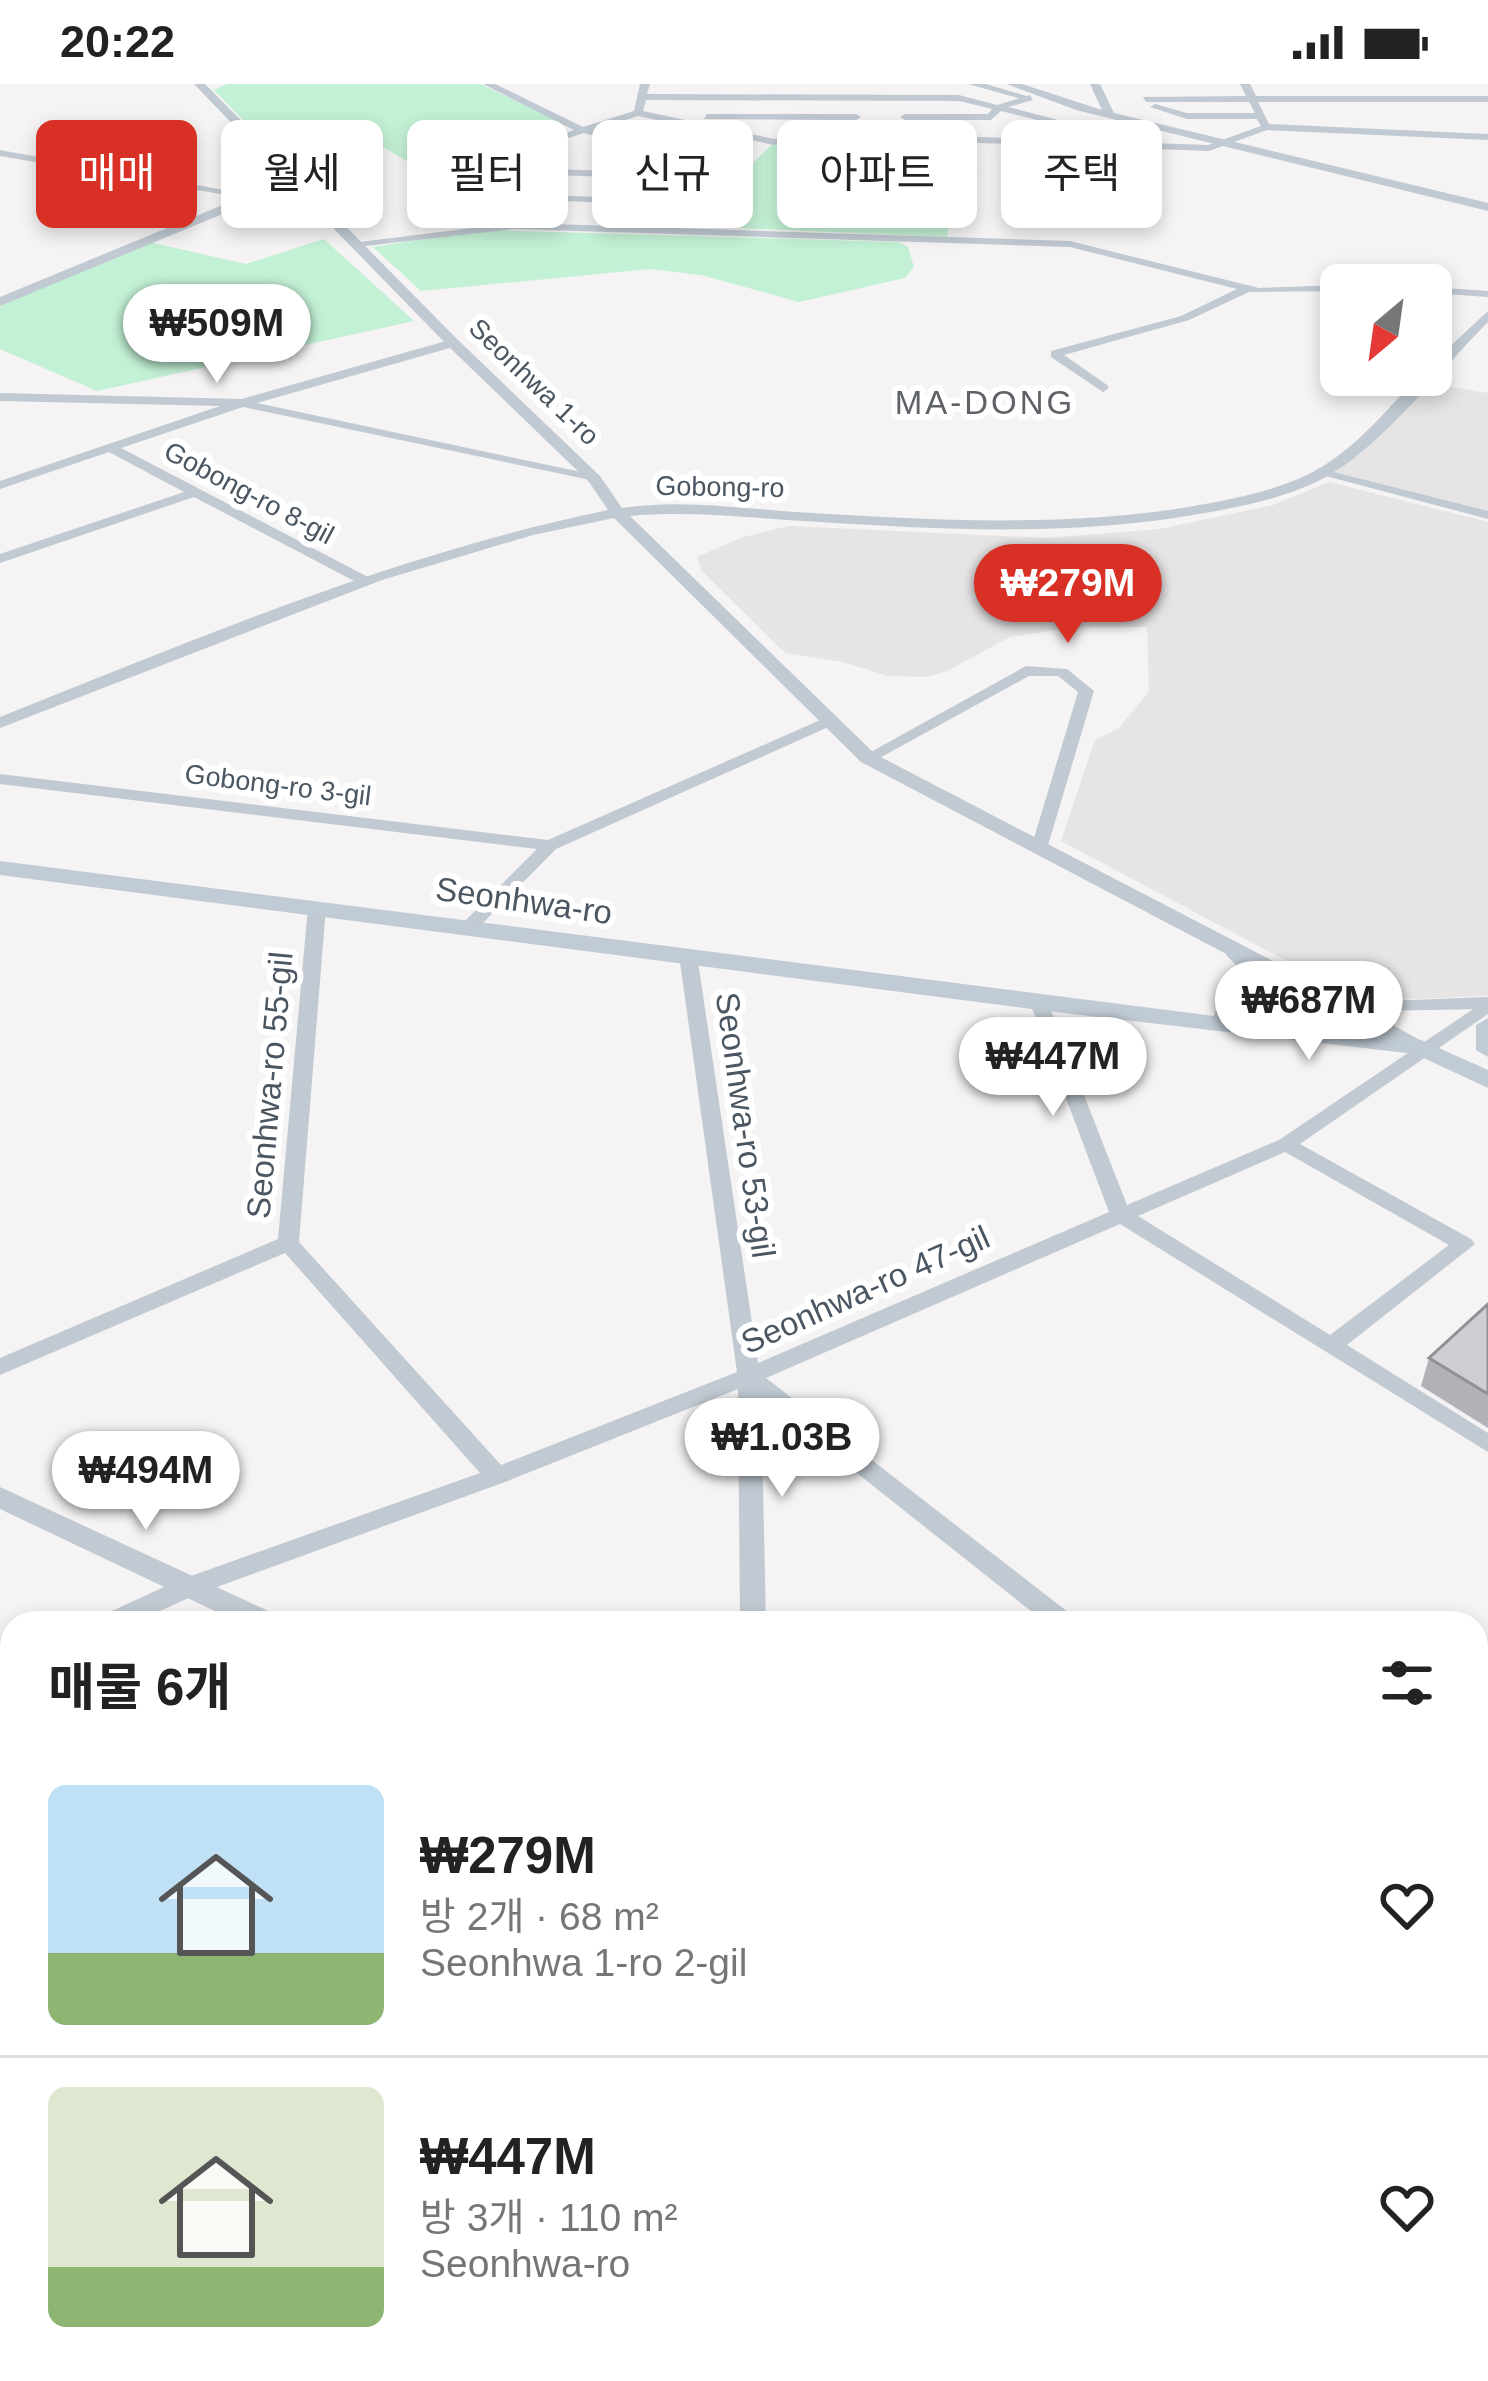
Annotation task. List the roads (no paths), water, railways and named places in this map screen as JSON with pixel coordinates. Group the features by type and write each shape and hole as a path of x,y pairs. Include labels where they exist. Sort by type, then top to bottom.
{"main road":[{"name":"Seonhwa-ro","path":"0,868 1039,1003 1421,1047 1488,1080"},
{"path":"1204,1019 1270,1006 1281,996 1238,955"},
{"path":"1488,1025 1488,1050"}],"street":[{"path":"488,84 592,134"},
{"path":"821,84 823,117"},
{"path":"973,84 1488,207"},
{"path":"1012,84 1080,108"},
{"path":"1095,84 1110,115"},
{"path":"1244,84 1263,121"},
{"path":"1389,84 1424,134"},
{"name":"Seonhwa 1-ro","path":"204,86 236,120"},
{"path":"638,113 645,90 959,98 1050,120"},
{"path":"568,133 638,113 991,117 999,107 1030,98"},
{"path":"1482,136 1318,129 1187,116 1148,106 1145,99 1488,99"},
{"path":"1302,99 1318,129"},
{"path":"1352,99 1372,131"},
{"path":"1448,99 1482,136"},
{"path":"638,113 774,142 866,124 1001,141"},
{"path":"1162,148 1225,143 1263,121"},
{"path":"0,154 36,160"},
{"path":"574,160 592,160"},
{"path":"592,177 553,178 592,182"},
{"path":"0,302 221,210"},
{"name":"Seonhwa 1-ro","path":"342,228 595,479 617,512 868,758 1421,1047"},
{"path":"360,245 499,228"},
{"path":"568,228 1070,244 1248,289 1320,288"},
{"path":"680,232 682,228"},
{"path":"1103,388 1055,354 1185,318 1248,289"},
{"path":"1452,291 1488,294"},
{"name":"Gobong-ro","path":"1452,350 1488,315"},
{"path":"0,485 242,403 453,343"},
{"name":"Gobong-ro","path":"0,723 363,580 486,540 617,512 1075,527 1228,504 1290,488 1323,472 1352,451 1406,396"},
{"path":"0,397 242,403 595,479"},
{"name":"Gobong-ro 8-gil","path":"112,449 363,580"},
{"path":"1323,472 1488,515"},
{"path":"0,559 197,491"},
{"path":"868,758 1027,671 1062,672 1086,691 1040,848"},
{"path":"470,926 550,845 827,722"},
{"name":"Gobong-ro 3-gil","path":"0,779 550,845"},
{"name":"Seonhwa-ro 55-gil","path":"317,907 288,1243 497,1477"},
{"name":"Seonhwa-ro 53-gil","path":"688,955 749,1376 753,1611"},
{"path":"1316,994 1383,1007 1488,1004"},
{"path":"1039,1003 1120,1214 1488,1444"},
{"name":"Seonhwa-ro 47-gil","path":"136,1611 186,1588 497,1477 749,1376 1286,1144 1488,1004"},
{"path":"1286,1144 1464,1244 1332,1345"},
{"path":"0,1367 288,1243"},
{"path":"749,1376 1049,1611"},
{"path":"0,1497 239,1611"}],"district":[{"name":"MA-DONG","path":"985,402"}]}
